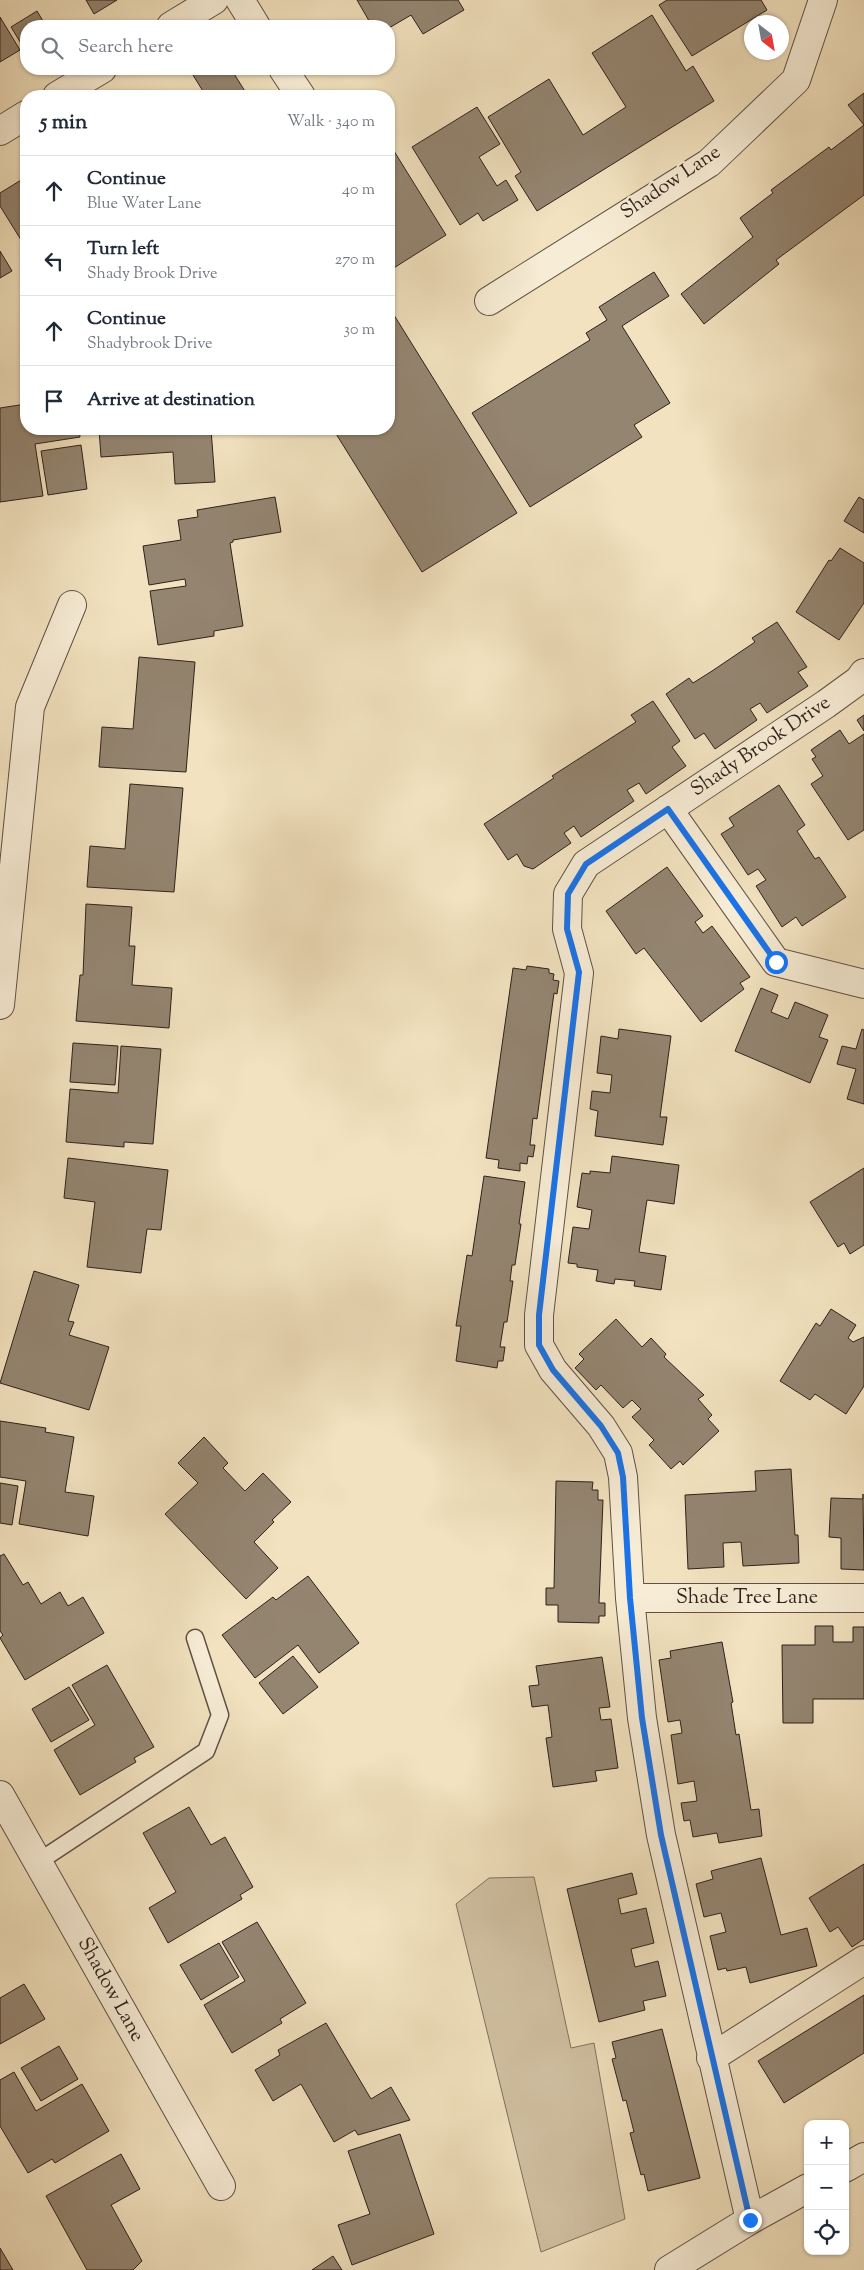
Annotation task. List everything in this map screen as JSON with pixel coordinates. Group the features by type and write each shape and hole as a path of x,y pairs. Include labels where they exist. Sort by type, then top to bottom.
{"street":[{"path":"181,20 214,0"},
{"path":"240,0 252,20"},
{"name":"Shadow Lane","path":"489,301 708,163 796,80 823,0"},
{"path":"67,90 92,75"},
{"path":"287,75 296,90"},
{"path":"0,131 20,119"},
{"path":"0,1005 30,707 72,604"},
{"name":"Shady Brook Drive","path":"750,2220 711,2058 661,1835 642,1718 630,1598 623,1477 618,1453 601,1426 553,1370 539,1345 539,1315 579,972 567,929 568,894 586,864 826,704 859,680 864,673"},
{"path":"668,809 776,962 864,984"},
{"name":"Shade Tree Lane","path":"630,1598 864,1598"},
{"name":"Shadow Lane","path":"0,1795 221,2186"},
{"path":"711,2058 864,1960"},
{"path":"849,2166 864,2157"},
{"path":"669,2270 750,2220 804,2190"}],"lane":[{"path":"38,1862 206,1751 220,1715 195,1638"}],"shaded area":[{"path":"534,1877 571,2048 594,2043 625,2219 541,2252 456,1904 489,1878"}],"building":[{"path":"86,0 117,0 94,14"},
{"path":"357,0 458,0 464,10 423,34 411,15 395,24 395,20 369,20"},
{"path":"667,0 761,0 767,10 759,15 744,15 744,24 692,56 659,5"},
{"path":"37,11 42,20 22,20"},
{"path":"652,15 686,71 693,66 714,101 537,211 515,176 521,172 488,117 549,79 583,135 626,107 592,53"},
{"path":"0,17 20,50 0,62"},
{"path":"20,21 20,42 11,27"},
{"path":"193,75 235,75 244,90 202,90"},
{"path":"864,93 864,125 848,105"},
{"path":"477,107 500,144 479,157 497,186 506,180 518,200 483,221 478,213 460,225 412,147"},
{"path":"864,125 864,195 776,260 779,264 704,324 681,294 753,237 740,218 773,193 771,190 829,147 831,150"},
{"path":"395,153 446,235 395,267"},
{"path":"20,181 20,238 0,206 0,193"},
{"path":"0,251 12,271 0,278"},
{"path":"654,272 669,296 622,326 670,403 634,425 642,437 530,507 472,413 590,340 586,333 607,320 599,307"},
{"path":"395,317 517,513 422,572 337,435 395,435"},
{"path":"20,405 20,435 80,435 80,437 35,444 43,496 0,502 0,408"},
{"path":"99,435 211,435 215,482 175,484 173,452 101,457"},
{"path":"81,445 87,489 48,495 41,451"},
{"path":"275,497 281,532 233,540 230,543 243,626 214,631 214,636 158,645 150,591 186,586 185,579 149,585 143,546 181,540 178,520 198,517 197,510"},
{"path":"859,497 864,500 864,533 844,521"},
{"path":"840,548 864,563 864,603 839,640 796,612 829,560 831,561"},
{"path":"777,622 807,667 798,672 808,686 767,713 760,703 750,709 757,720 715,749 704,733 695,739 666,694 689,678 693,683 712,671 755,642 752,638"},
{"path":"139,657 195,662 186,772 99,767 102,727 133,729"},
{"path":"653,701 680,741 672,747 686,766 646,794 639,783 627,790 634,801 581,837 574,826 564,833 571,843 533,869 524,866 517,854 508,860 484,824 554,778 552,776 636,722 631,715"},
{"path":"864,715 864,731 857,720"},
{"path":"840,730 849,744 864,734 864,830 848,840 811,784 823,776 812,759 816,757 811,750"},
{"path":"130,784 183,788 174,892 87,887 90,846 125,849"},
{"path":"779,785 805,825 797,831 815,859 819,857 846,897 802,926 796,917 782,927 756,886 766,880 758,869 748,875 721,834 734,826 729,818"},
{"path":"667,867 703,916 695,922 703,933 712,926 750,977 740,983 744,989 701,1022 644,948 636,954 606,911"},
{"path":"86,904 132,907 129,946 135,946 132,985 172,988 169,1028 76,1021 80,975 83,975"},
{"path":"527,966 549,969 549,973 554,974 553,980 559,981 557,994 554,993 537,1119 533,1118 530,1145 535,1145 533,1157 528,1156 527,1164 520,1163 520,1171 498,1168 499,1160 486,1158 513,968 526,970"},
{"path":"761,988 778,995 771,1012 788,1019 795,1002 828,1015 819,1037 828,1040 810,1083 735,1051"},
{"path":"619,1029 671,1036 660,1117 667,1117 663,1145 595,1136 598,1111 590,1109 592,1091 610,1093 612,1075 597,1073 601,1036 618,1039"},
{"path":"862,1029 864,1030 864,1104 847,1099 856,1069 837,1064 842,1046 856,1049"},
{"path":"73,1043 118,1046 115,1085 70,1082"},
{"path":"121,1046 161,1049 153,1144 124,1142 124,1147 66,1142 70,1089 118,1093"},
{"path":"612,1156 679,1165 674,1204 647,1200 639,1252 666,1256 661,1290 634,1286 635,1281 615,1279 614,1284 596,1281 598,1270 577,1267 577,1264 568,1263 573,1227 589,1229 592,1210 577,1207 582,1173 590,1174 590,1171 610,1173"},
{"path":"68,1158 168,1170 161,1230 147,1229 141,1273 87,1267 95,1202 64,1198"},
{"path":"864,1168 864,1245 850,1254 844,1243 838,1247 810,1202"},
{"path":"484,1176 525,1182 515,1265 512,1265 510,1281 513,1281 507,1322 504,1322 500,1347 505,1347 503,1361 498,1361 497,1368 456,1361 461,1326 456,1326 467,1255 472,1256"},
{"path":"34,1271 79,1285 68,1321 74,1322 69,1335 109,1347 89,1410 0,1383"},
{"path":"831,1309 856,1325 848,1338 853,1342 864,1337 864,1386 846,1414 815,1394 810,1400 780,1381 816,1323 820,1326"},
{"path":"616,1319 642,1347 651,1338 666,1354 664,1357 704,1395 698,1399 712,1415 708,1419 719,1431 683,1465 680,1461 671,1469 649,1445 654,1440 632,1417 641,1409 632,1400 623,1408 601,1385 596,1390 575,1368 584,1359 579,1354"},
{"path":"0,1421 46,1428 45,1432 74,1437 65,1492 94,1496 88,1536 19,1524 26,1481 0,1477"},
{"path":"204,1437 228,1463 223,1468 245,1491 263,1473 291,1502 272,1520 274,1522 254,1542 278,1568 246,1599 165,1514 198,1483 178,1463"},
{"path":"791,1469 795,1535 798,1535 799,1563 743,1566 741,1542 723,1543 724,1567 688,1569 685,1495 756,1491 755,1471"},
{"path":"556,1481 593,1482 592,1490 598,1490 598,1500 603,1500 599,1603 605,1603 605,1616 599,1616 599,1623 558,1622 558,1605 546,1605 546,1588 554,1588"},
{"path":"0,1483 18,1486 12,1525 0,1523"},
{"path":"863,1494 864,1570 841,1569 841,1538 829,1537 831,1498 863,1499"},
{"path":"4,1554 23,1585 28,1582 41,1604 60,1592 68,1606 83,1597 104,1633 25,1680 0,1638 3,1635 0,1631 0,1556"},
{"path":"308,1576 359,1643 319,1673 298,1645 255,1678 222,1635 273,1597 276,1600"},
{"path":"815,1626 833,1626 833,1642 853,1642 853,1627 864,1627 864,1699 813,1699 813,1723 783,1723 782,1645 815,1645"},
{"path":"722,1642 733,1702 731,1703 736,1735 739,1734 751,1810 759,1809 762,1836 719,1843 717,1833 693,1837 690,1820 684,1821 681,1803 697,1801 694,1781 678,1784 671,1735 682,1733 680,1720 668,1722 659,1660 671,1658 670,1651"},
{"path":"293,1656 318,1687 283,1714 259,1683"},
{"path":"602,1657 610,1707 599,1708 601,1720 611,1719 618,1768 595,1771 597,1781 553,1787 546,1738 552,1737 548,1705 532,1707 529,1686 539,1685 536,1666"},
{"path":"107,1665 154,1747 134,1758 136,1762 80,1795 54,1750 95,1725 72,1685"},
{"path":"69,1687 89,1720 51,1742 32,1709"},
{"path":"189,1807 211,1845 225,1837 253,1887 240,1895 242,1899 168,1943 149,1908 176,1892 143,1833"},
{"path":"761,1858 781,1935 807,1928 817,1966 750,1983 746,1967 727,1971 726,1968 718,1970 710,1936 726,1932 721,1913 704,1917 696,1884 713,1879 711,1871"},
{"path":"864,1864 864,1939 852,1947 838,1927 830,1932 809,1898"},
{"path":"632,1873 637,1894 618,1899 621,1914 646,1908 654,1943 631,1949 635,1967 658,1961 666,1996 643,2001 645,2010 599,2022 567,1889"},
{"path":"257,1922 306,2003 280,2019 282,2023 232,2053 204,2005 245,1981 222,1942"},
{"path":"219,1943 239,1977 201,2000 180,1965"},
{"path":"24,1984 45,2019 0,2044 0,1998"},
{"path":"864,1995 864,2053 784,2103 758,2061"},
{"path":"326,2023 371,2099 391,2087 410,2120 358,2135 355,2130 334,2142 301,2084 273,2101 255,2070 280,2055 278,2050"},
{"path":"662,2029 700,2178 648,2191 644,2174 641,2175 630,2133 634,2132 626,2100 623,2101 612,2059 616,2058 612,2042"},
{"path":"59,2046 78,2079 41,2101 21,2068"},
{"path":"14,2072 36,2111 82,2084 109,2131 55,2163 52,2159 28,2173 0,2126 0,2080"},
{"path":"400,2134 434,2234 352,2265 338,2225 370,2214 348,2151"},
{"path":"121,2154 140,2189 111,2205 142,2261 133,2270 87,2270 46,2196"},
{"path":"0,2248 13,2270 0,2270"},
{"path":"333,2256 342,2270 312,2270"}],"route":[{"path":"750,2220 711,2058 661,1835 642,1718 630,1598 623,1477 618,1453 601,1426 553,1370 539,1345 539,1315 579,972 567,929 568,894 586,864 668,809 776,962"}]}
